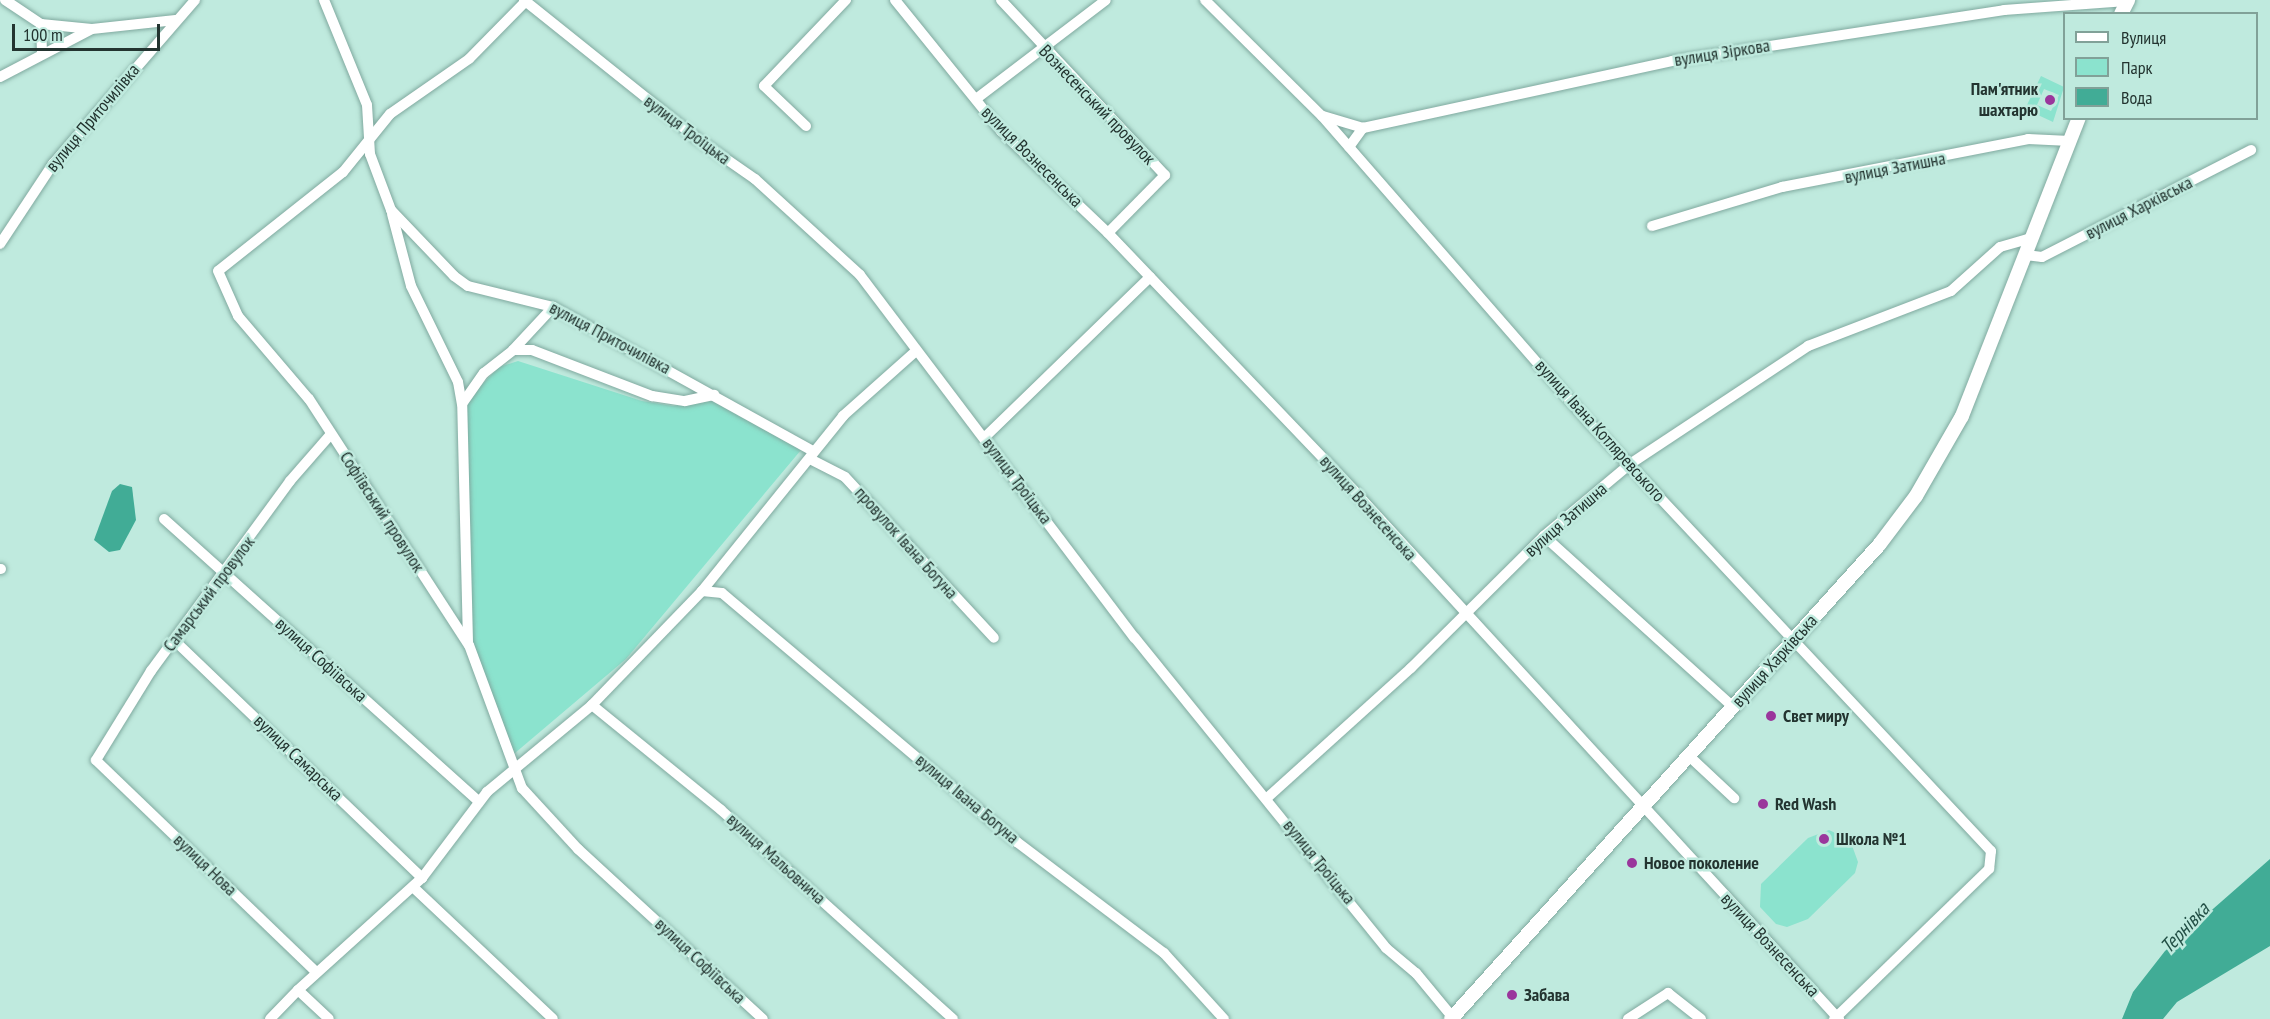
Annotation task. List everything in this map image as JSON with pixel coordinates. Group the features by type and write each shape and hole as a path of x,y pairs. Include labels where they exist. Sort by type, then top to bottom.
{"street":[{"path":"5,0 41,24 92,29 176,20"},
{"name":"вулиця Приточилівка","path":"0,244 53,164 195,0"},
{"name":"вулиця Приточилівка","path":"324,0 367,105 371,135 371,160 391,210 462,282 553,307 714,395 811,455"},
{"path":"371,135 390,114 469,59 525,0"},
{"name":"вулиця Троїцька","path":"525,0 800,218 867,282 916,351 985,437 1135,638 1267,798 1386,948 1416,973 1453,1018"},
{"path":"806,126 764,86 846,0"},
{"name":"вулиця Вознесенська","path":"895,0 1025,155 1108,233 1150,277 1836,1018"},
{"name":"Вознесенський провулок","path":"1001,0 1042,48 1165,175 1108,233"},
{"path":"976,99 1106,0"},
{"name":"вулиця Івана Котляревського","path":"1205,0 1322,116 1630,464 1991,850 1993,862 1836,1018"},
{"name":"вулиця Зіркова","path":"1322,116 1363,128 1672,61 2004,10 2127,0"},
{"path":"41,24 42,52"},
{"path":"0,77 42,52 92,29"},
{"name":"вулиця Харківська","path":"1453,1018 1879,546 1932,472 1962,416 2078,120"},
{"path":"1349,147 1363,128"},
{"name":"Софіївський провулок","path":"371,135 343,172 218,271 243,323 309,399 469,645 513,772"},
{"name":"вулиця Затишна","path":"1652,226 1782,187 2028,139 2070,141"},
{"name":"вулиця Харківська","path":"2026,255 2042,257 2251,150"},
{"path":"391,210 411,286 458,382 462,404 469,645"},
{"name":"вулиця Затишна","path":"1267,798 1464,615 1544,536 1630,464 1808,346 1951,291 2000,247 2032,238"},
{"path":"985,437 1150,277"},
{"path":"462,404 484,373 513,350 553,307"},
{"path":"513,350 554,356 652,396 685,401 714,395"},
{"path":"270,1019 315,971 422,878 479,802 592,705 702,591 843,416 916,351"},
{"name":"Самарський провулок","path":"96,760 174,640 331,434"},
{"name":"провулок Івана Богуна","path":"811,455 845,477 994,638"},
{"name":"вулиця Софіївська","path":"164,519 479,802"},
{"path":"1544,536 1733,707"},
{"name":"вулиця Івана Богуна","path":"702,591 722,593 1034,856 1164,953 1224,1019"},
{"name":"вулиця Самарська","path":"174,640 422,878"},
{"name":"вулиця Мальовнича","path":"592,705 721,810 954,1019"},
{"path":"1689,756 1734,798"},
{"name":"вулиця Нова","path":"96,760 315,971"},
{"name":"вулиця Софіївська","path":"513,772 578,849 763,1019"},
{"path":"413,887 553,1019"},
{"path":"298,990 329,1019"},
{"path":"1628,1019 1668,993 1701,1019"}],"green space":[{"path":"2041,76 2063,87 2053,122 2025,109","holes":["2044,89 2059,95 2051,111 2037,105"]},
{"path":"518,361 642,401 673,406 712,401 801,450 626,659 515,753 503,753 465,644 463,414 470,397 499,367"},
{"path":"1829,830 1850,840 1858,862 1855,873 1808,919 1787,927 1776,924 1760,907 1761,884 1808,838"}],"water":[{"path":"120,484 132,487 136,520 120,550 109,552 94,540 112,491"},
{"path":"2270,859 2270,946 2177,1002 2163,1019 2122,1019 2133,992 2165,951"}],"place":[{"name":"Пам'ятник шахтарю","path":"2050,100"},
{"name":"Свет миру","path":"1771,716"},
{"name":"Red Wash","path":"1763,804"},
{"name":"Школа №1","path":"1824,839"},
{"name":"Новое поколение","path":"1632,863"},
{"name":"Забава","path":"1512,995"}],"water label":[{"name":"Тернівка","path":"2185,928"}]}
